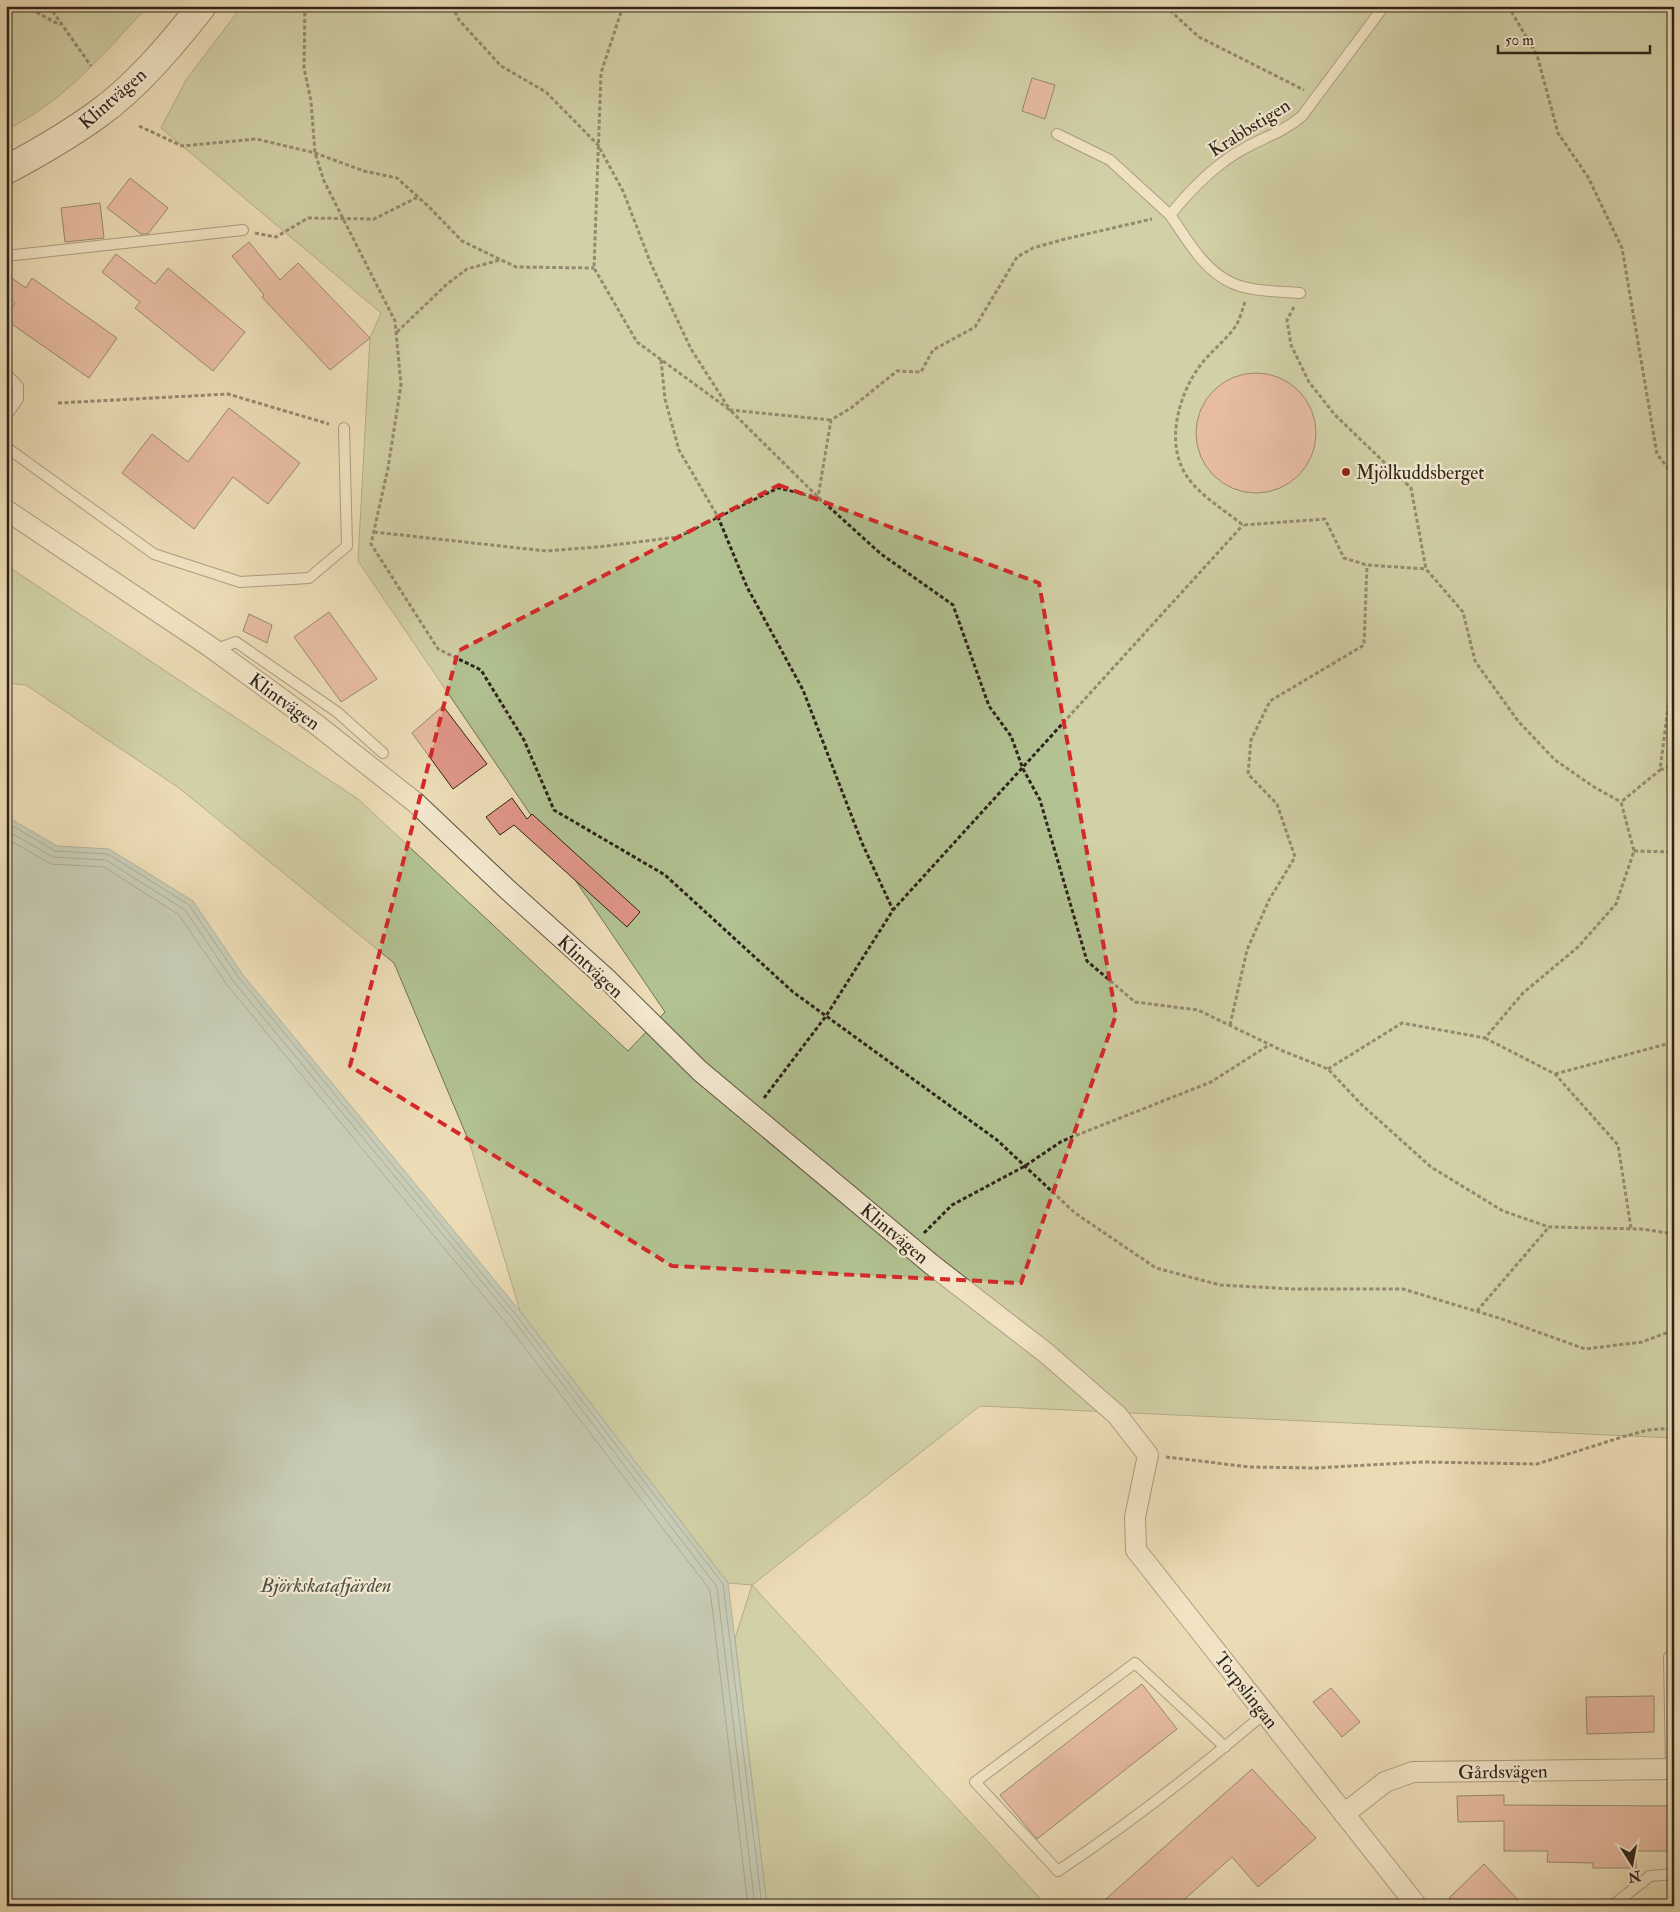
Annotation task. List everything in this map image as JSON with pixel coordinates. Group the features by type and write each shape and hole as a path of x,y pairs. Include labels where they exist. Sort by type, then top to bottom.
{"street":[{"name":"Klintvägen","path":"6,170 54,144 100,113 177,38 202,6"},
{"name":"Klintvägen","path":"6,510 214,650 317,725 416,803 508,890 608,980 700,1071 910,1246 1046,1353 1117,1415 1148,1455"},
{"name":"Torpslingan","path":"1148,1455 1135,1517 1136,1550 1418,1906"},
{"name":"Gårdsvägen","path":"1344,1814 1385,1782 1413,1772 1672,1769"}],"lane":[{"name":"Krabbstigen","path":"1170,215 1202,179 1223,162 1245,148 1290,126 1318,96 1384,6"},
{"path":"1057,134 1110,160 1170,215 1214,272 1232,283 1251,288 1300,293"},
{"path":"6,256 243,230"},
{"path":"6,374 18,386 18,399 6,416"},
{"path":"6,447 154,554 240,582 309,578 347,546 344,428"},
{"path":"214,650 236,642 337,712 383,753"},
{"path":"1669,1657 1672,1769"},
{"path":"1225,1747 1135,1663 975,1782 1058,1871 1089,1850 1225,1747 1265,1713"},
{"path":"1612,1906 1650,1876 1674,1874"}],"path":[{"path":"25,6 62,26"},
{"path":"49,6 91,66"},
{"path":"305,6 304,68 311,101 315,153 324,181 396,322 402,384 388,468 371,544 438,649 481,670 524,740 554,810 665,875 793,992 997,1140 1075,1213 1156,1268 1220,1285 1293,1289 1403,1289 1477,1311 1585,1349 1642,1342 1674,1330"},
{"path":"452,6 459,20 501,66 546,92 598,145 623,191 651,264 691,349 730,410"},
{"path":"623,6 601,73 594,268 637,342 730,410 818,497 881,554 953,605 989,706 1011,736 1024,769 1040,800 1087,961 1135,1002 1198,1010 1269,1044 1328,1069 1362,1105 1432,1167 1503,1211 1549,1227 1631,1228 1674,1234"},
{"path":"1165,6 1199,37 1318,96"},
{"path":"1508,6 1536,55 1558,133 1588,177 1622,248 1657,454 1674,476"},
{"path":"139,126 182,146 256,139 315,153 364,171 397,178 462,241 516,267 594,268"},
{"path":"243,230 276,237 308,218 374,219 418,197"},
{"path":"730,410 831,420 852,408 897,372 921,372 934,350 975,327 1018,256 1033,248 1170,215"},
{"path":"397,332 447,284 467,269 502,260"},
{"path":"1243,525 1185,474 1176,448 1176,420 1184,395 1199,367 1236,326 1251,288"},
{"path":"1300,293 1287,320 1291,345 1309,382 1335,415 1411,488 1426,569 1464,612 1475,661 1518,721 1555,760 1594,787 1621,802 1634,851 1616,904 1578,947 1523,993 1485,1038"},
{"path":"661,360 665,399 679,450 718,517 747,587 803,690 862,843 893,910"},
{"path":"58,403 228,394 344,428"},
{"path":"818,497 831,420"},
{"path":"374,532 546,551 677,537 778,488 818,497"},
{"path":"752,1115 826,1016 893,910 1024,769 1243,525 1325,519 1344,558 1367,566 1426,569"},
{"path":"1230,1025 1247,950 1269,900 1295,857 1277,804 1248,774 1251,740 1270,701 1364,645 1367,566"},
{"path":"1660,770 1670,692 1674,682"},
{"path":"1621,802 1660,770 1674,765"},
{"path":"1634,851 1674,852"},
{"path":"1328,1069 1402,1023 1485,1038 1555,1074 1618,1145 1631,1228"},
{"path":"1555,1074 1674,1042"},
{"path":"910,1246 952,1205 1025,1166 1062,1141 1212,1082 1269,1044"},
{"path":"1477,1311 1549,1227"},
{"path":"1148,1455 1250,1467 1315,1468 1423,1462 1538,1464 1648,1430 1674,1428"}],"highlighted area":[{"path":"779,485 1039,583 1116,1015 1021,1283 672,1266 350,1066 458,651"}],"green space":[{"path":"6,6 148,6 83,75 47,105 6,130"},
{"path":"242,6 1674,6 1674,1438 980,1406 752,1585 728,1583 520,1311 470,1144 394,963 179,788 26,685 6,683 6,565 358,799 628,1051 665,1012 358,561 370,338 381,313 161,128 186,80"},
{"path":"752,1585 1047,1906 767,1906 735,1638"}],"water":[{"name":"Björkskatafjärden","path":"6,816 57,846 109,849 193,901 243,975 520,1311 728,1583 767,1906 6,1906"}],"building":[{"path":"1032,78 1055,85 1045,119 1022,111"},
{"path":"130,178 168,208 148,234 141,234 107,208"},
{"path":"100,203 104,238 65,242 61,208"},
{"path":"249,242 280,280 298,263 370,338 330,370 262,297 264,295 232,256"},
{"path":"116,254 155,284 168,268 245,332 213,371 135,308 140,302 102,272"},
{"path":"6,274 26,288 32,278 117,338 89,378 6,320 6,316 15,303 6,297"},
{"path":"1256,373 1279,377 1299,390 1312,410 1316,433 1312,456 1299,476 1279,489 1256,493 1233,489 1213,476 1200,456 1196,433 1200,410 1213,390 1233,377"},
{"path":"229,408 300,463 268,504 233,477 194,529 122,473 152,434 188,462"},
{"path":"329,612 377,679 341,702 294,637"},
{"path":"249,614 272,625 267,643 243,631"},
{"path":"443,706 487,764 453,789 412,733"},
{"path":"512,798 527,819 532,814 640,912 627,927 514,825 500,835 486,817"},
{"path":"1142,1684 1177,1729 1037,1839 1000,1795"},
{"path":"1331,1688 1360,1722 1342,1737 1313,1702"},
{"path":"1654,1696 1654,1732 1587,1734 1586,1697"},
{"path":"1252,1769 1316,1838 1258,1887 1232,1857 1177,1906 1098,1906"},
{"path":"1504,1795 1504,1805 1674,1806 1674,1851 1636,1851 1636,1868 1593,1868 1593,1863 1547,1862 1548,1851 1504,1851 1504,1821 1458,1822 1457,1796"},
{"path":"1484,1864 1524,1906 1456,1906 1449,1898"}],"place":[{"name":"Mjölkuddsberget","path":"1346,472"}]}
